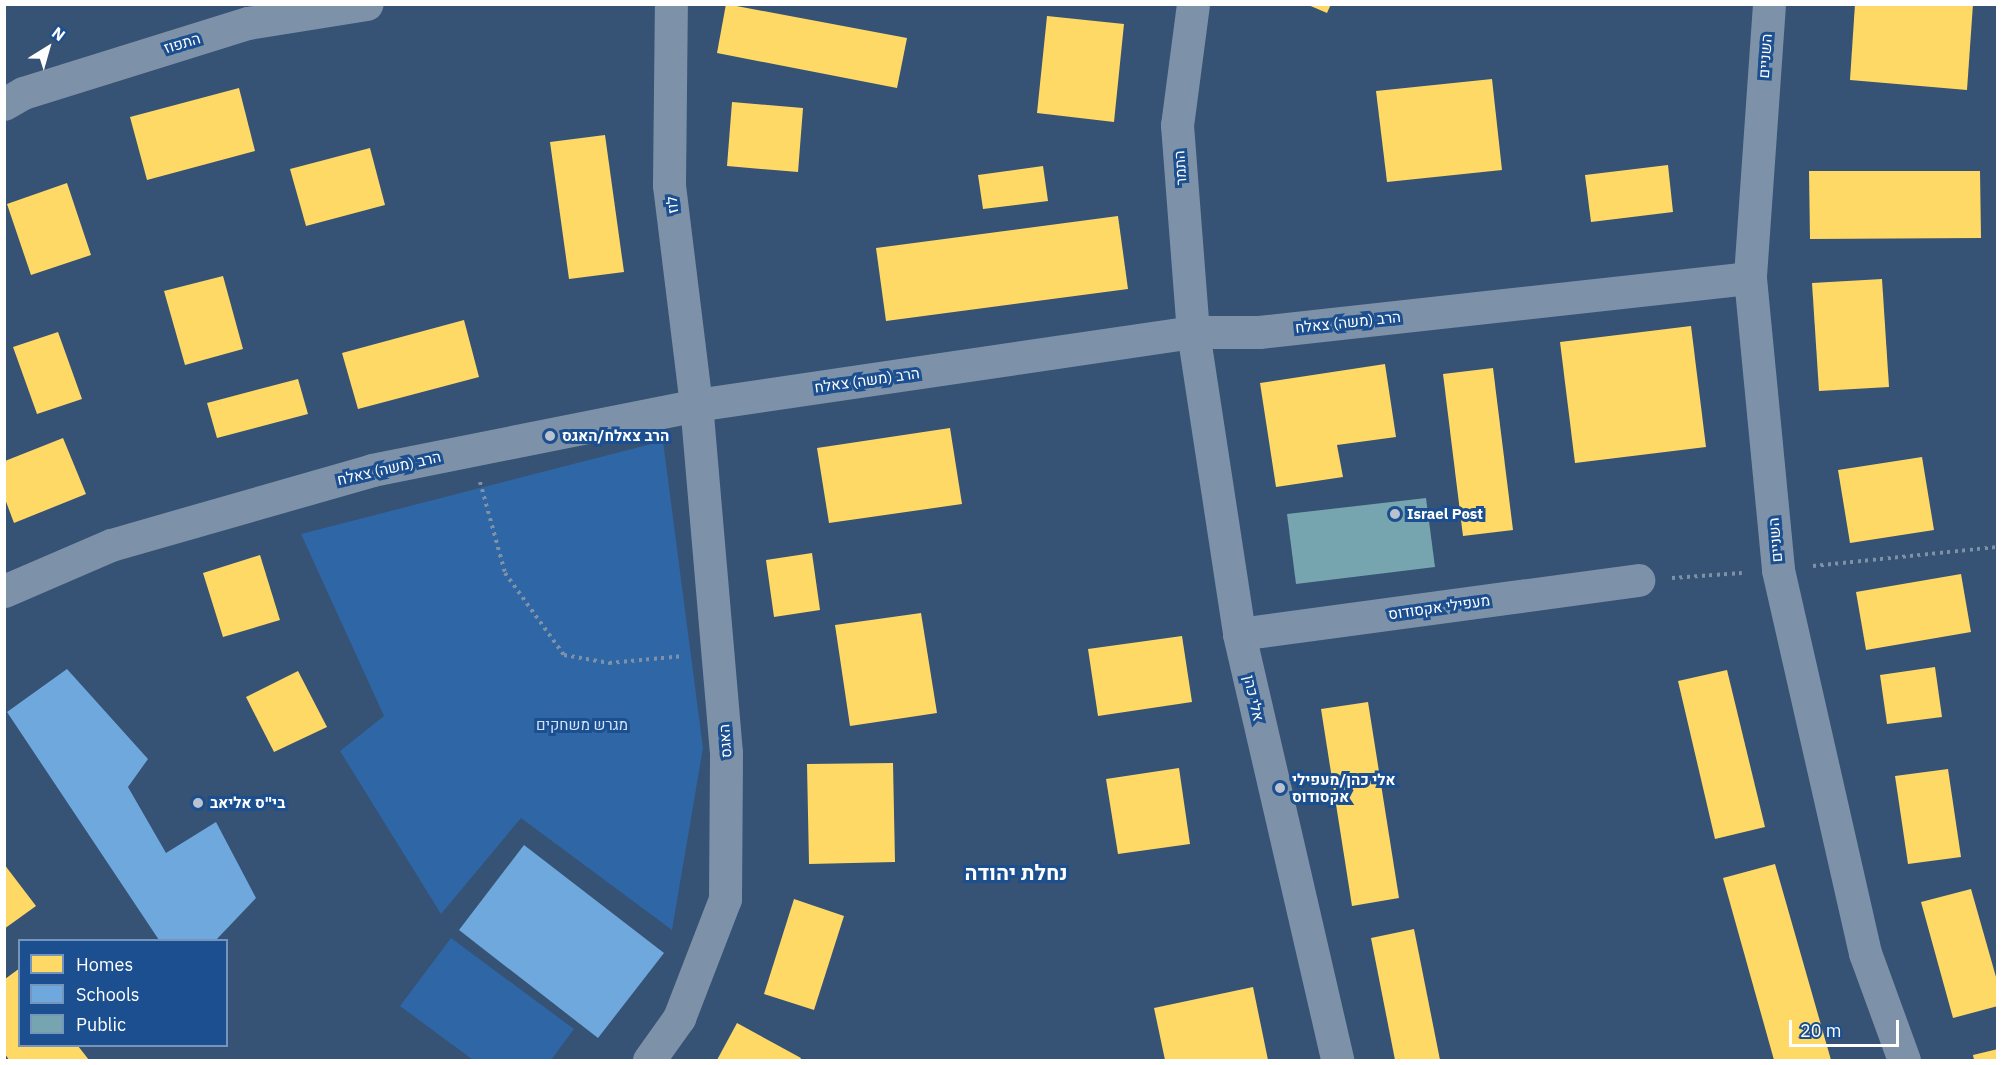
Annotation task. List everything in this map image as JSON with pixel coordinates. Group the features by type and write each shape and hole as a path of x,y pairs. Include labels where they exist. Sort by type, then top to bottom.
{"street":[{"name":"התפוז","path":"4,104 23,93 248,23 366,4"},
{"name":"לוז","path":"670,4 669,185 696,405"},
{"name":"התמר","path":"1193,4 1177,125 1193,332"},
{"name":"השניים","path":"1769,4 1750,278 1778,570 1865,953 1904,1060"},
{"name":"הרב (משה) צאלח","path":"4,591 111,545 372,470 696,405 1193,332 1259,332 1750,278"},
{"name":"אלי כהן","path":"1193,332 1239,634 1337,1060"},
{"name":"האגס","path":"649,1060 679,1018 725,899 726,753 696,405"},
{"name":"מעפילי אקסודוס","path":"1239,634 1638,580"}],"path":[{"path":"471,450 505,573 564,655 609,663 718,653"},
{"path":"1638,580 1778,570 1998,547"}],"green space":[{"name":"מגרש משחקים","path":"663,441 703,748 672,930 521,818 441,914 340,751 384,716 301,534"},
{"path":"451,938 574,1029 551,1060 473,1060 400,1006"}],"building: Homes":[{"path":"726,4 907,38 897,88 717,53"},
{"path":"1306,4 1331,4 1327,13"},
{"path":"1855,4 1973,4 1967,90 1850,80"},
{"path":"1047,16 1124,24 1114,122 1037,113"},
{"path":"1492,79 1502,170 1387,182 1376,91"},
{"path":"239,88 255,151 147,180 130,117"},
{"path":"732,102 803,108 798,172 727,166"},
{"path":"605,135 624,272 569,279 550,142"},
{"path":"370,148 385,205 306,226 290,169"},
{"path":"1668,165 1673,212 1591,222 1585,175"},
{"path":"1043,166 1048,201 983,209 978,175"},
{"path":"1809,171 1980,171 1981,238 1810,239"},
{"path":"67,183 91,255 31,275 7,204"},
{"path":"1118,216 1128,289 886,321 876,248"},
{"path":"223,276 243,349 185,365 164,291"},
{"path":"1882,279 1889,387 1819,391 1812,283"},
{"path":"464,320 479,377 358,409 342,353"},
{"path":"1691,326 1706,447 1575,463 1560,342"},
{"path":"58,332 82,399 37,414 13,347"},
{"path":"1385,364 1396,437 1337,445 1343,477 1276,487 1260,383"},
{"path":"1493,368 1513,530 1463,536 1443,374"},
{"path":"298,379 308,414 217,438 207,403"},
{"path":"950,428 962,504 829,523 817,448"},
{"path":"63,438 86,494 14,523 5,499 5,461"},
{"path":"1922,457 1934,530 1850,543 1838,470"},
{"path":"812,553 820,610 774,617 766,560"},
{"path":"260,555 280,620 223,637 203,573"},
{"path":"1961,574 1971,632 1866,650 1856,592"},
{"path":"921,613 937,713 850,726 835,625"},
{"path":"1182,636 1192,702 1098,716 1088,649"},
{"path":"1935,667 1942,717 1887,724 1880,675"},
{"path":"1727,670 1765,827 1715,839 1678,681"},
{"path":"298,671 327,727 274,752 246,697"},
{"path":"1368,702 1399,898 1352,906 1321,709"},
{"path":"893,763 895,862 809,864 807,764"},
{"path":"1179,768 1190,844 1118,854 1106,779"},
{"path":"1948,769 1961,857 1908,864 1895,776"},
{"path":"4,864 36,906 4,929"},
{"path":"1775,864 1831,1060 1774,1060 1723,878"},
{"path":"1971,889 1998,984 1998,1006 1953,1018 1921,902"},
{"path":"794,899 844,916 814,1010 764,994"},
{"path":"1414,929 1440,1060 1395,1060 1371,938"},
{"path":"18,969 18,1047 79,1047 89,1060 9,1060 5,1054 5,979"},
{"path":"1253,987 1268,1060 1165,1060 1154,1008"},
{"path":"737,1023 801,1058 800,1060 717,1060"},
{"path":"1998,1049 1998,1060 1974,1060 1973,1055"}],"building: Schools":[{"path":"67,669 148,759 128,787 166,853 216,822 256,898 217,939 158,939 7,712"},
{"path":"524,845 664,953 598,1038 459,930"}],"building: Public":[{"path":"1426,498 1435,567 1296,584 1287,514"}],"place":[{"name":"הרב צאלח/האגס","path":"550,436"},
{"name":"Israel Post","path":"1395,514"},
{"name":"אלי כהן/מעפילי אקסודוס","path":"1280,788"},
{"name":"בי\"ס אליאב","path":"198,803"}],"district":[{"name":"נחלת יהודה","path":"1016,872"}]}
